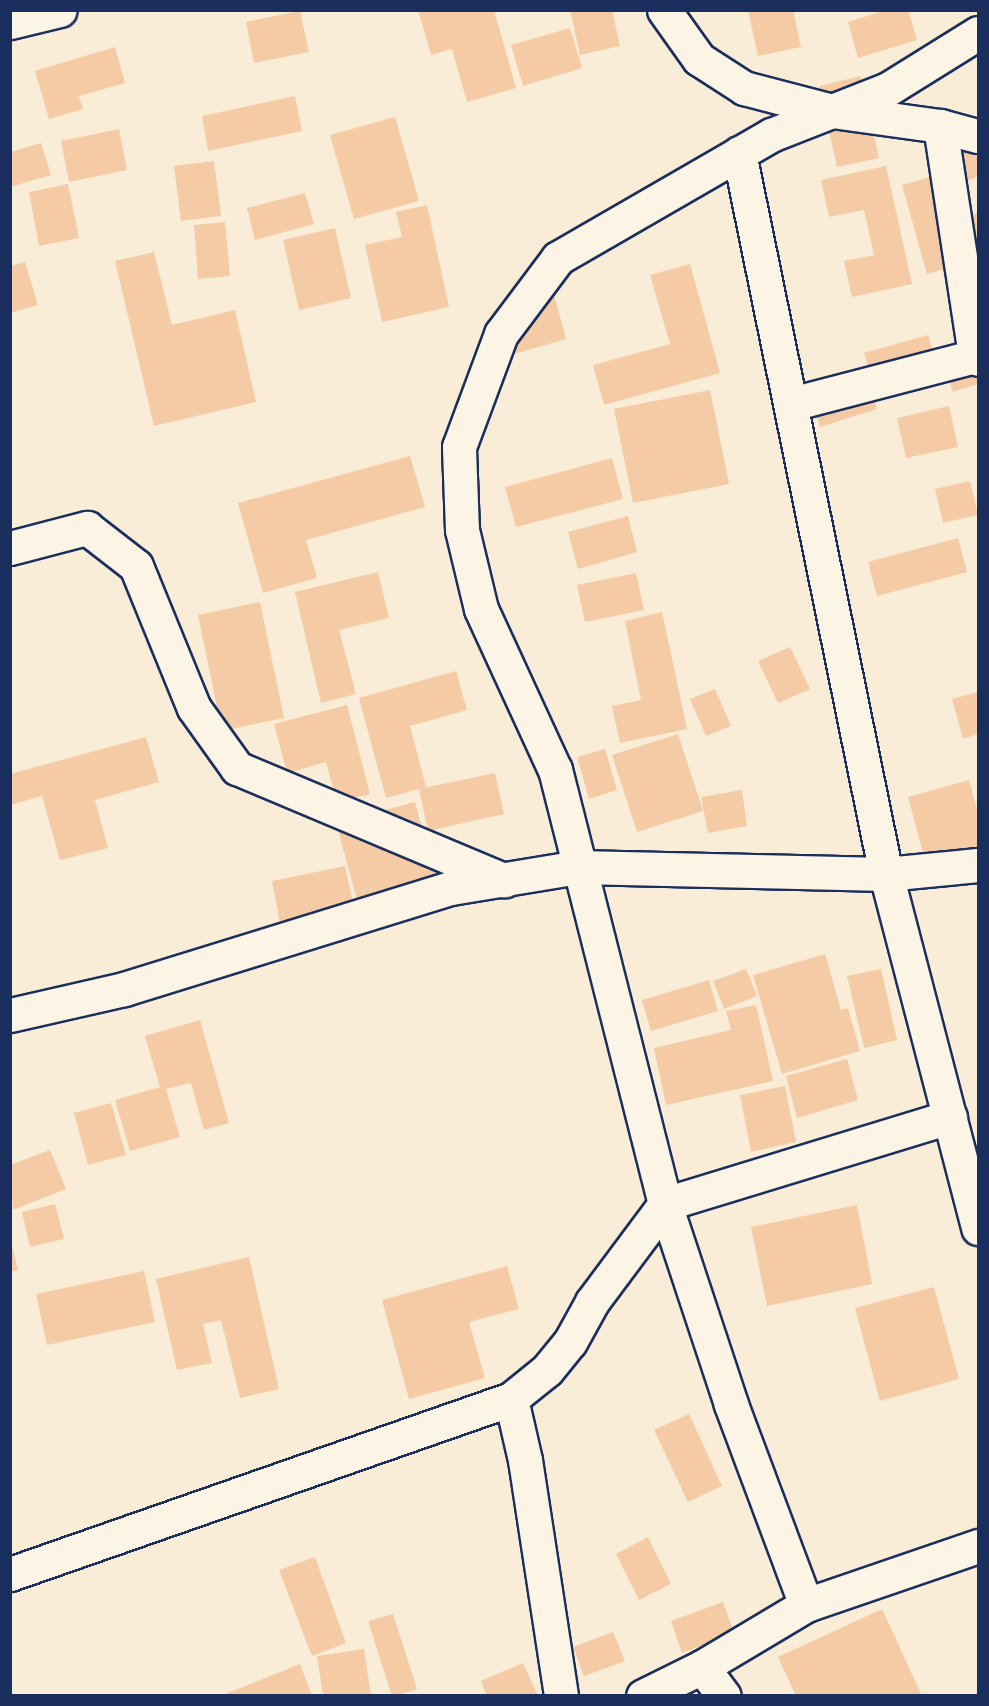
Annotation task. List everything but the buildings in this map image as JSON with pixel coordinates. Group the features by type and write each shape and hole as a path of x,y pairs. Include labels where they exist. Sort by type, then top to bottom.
{"street":[{"path":"10,22 60,10"},
{"path":"664,10 699,60 744,88 832,111 940,126 978,136"},
{"path":"806,1605 731,1404 665,1204 555,770 482,609 462,530 459,447 501,334 558,258 771,135 888,89 978,33"},
{"path":"791,404 977,358 940,126"},
{"path":"739,153 886,874 978,1228"},
{"path":"10,548 87,528 136,566 194,708 237,768 504,880"},
{"path":"10,1016 124,990 451,888 578,867 886,874 978,865"},
{"path":"10,1574 512,1400 547,1370 570,1342 592,1302 665,1204 950,1117"},
{"path":"512,1400 525,1460 561,1695"},
{"path":"643,1695 702,1667 806,1605 978,1546"},
{"path":"702,1667 724,1695"}]}
